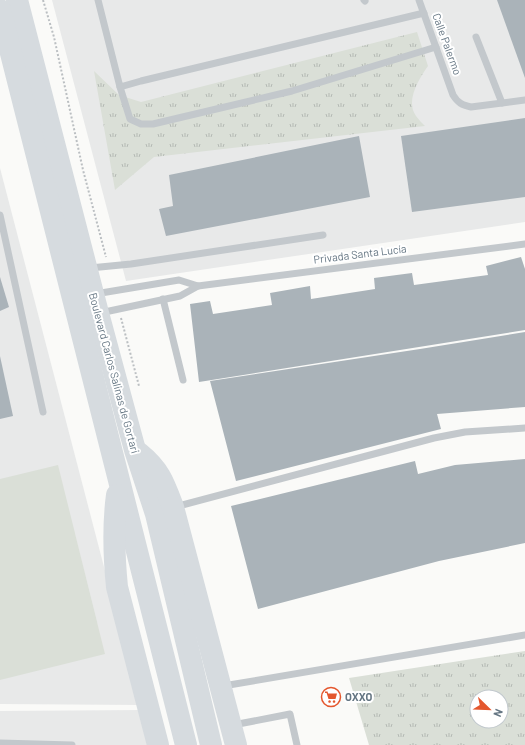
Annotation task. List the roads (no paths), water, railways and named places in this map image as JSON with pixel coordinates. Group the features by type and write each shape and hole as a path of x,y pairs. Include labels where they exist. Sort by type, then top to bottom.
{"main road":[{"name":"Boulevard Carlos Salinas de Gortari","path":"17,0 95,304 135,450 156,514 211,745"},
{"name":"Boulevard Carlos Salinas de Gortari","path":"0,10 186,745"},
{"path":"135,450 150,462 157,470 162,478 174,507 233,735"},
{"path":"119,476 115,507 115,571 117,587 158,745"}],"lane":[{"path":"98,0 120,87 130,119 145,125 292,90 436,48"},
{"name":"Calle Palermo","path":"419,0 453,95 457,101 463,105 471,107 502,103"},
{"path":"120,87 424,13"},
{"path":"476,37 502,103 525,100"},
{"path":"0,215 42,412"},
{"path":"86,269 323,235"},
{"name":"Privada Santa Lucía","path":"95,304 119,308 180,296 198,286 525,244"},
{"name":"Privada Santa Lucía","path":"95,304 179,280 198,286"},
{"path":"163,299 183,380"},
{"path":"174,507 434,438 465,432 525,428"},
{"path":"220,686 525,635"},
{"path":"233,735 290,714 297,745"},
{"path":"0,743 72,745"}],"place":[{"name":"OXXO","path":"331,697"}]}
